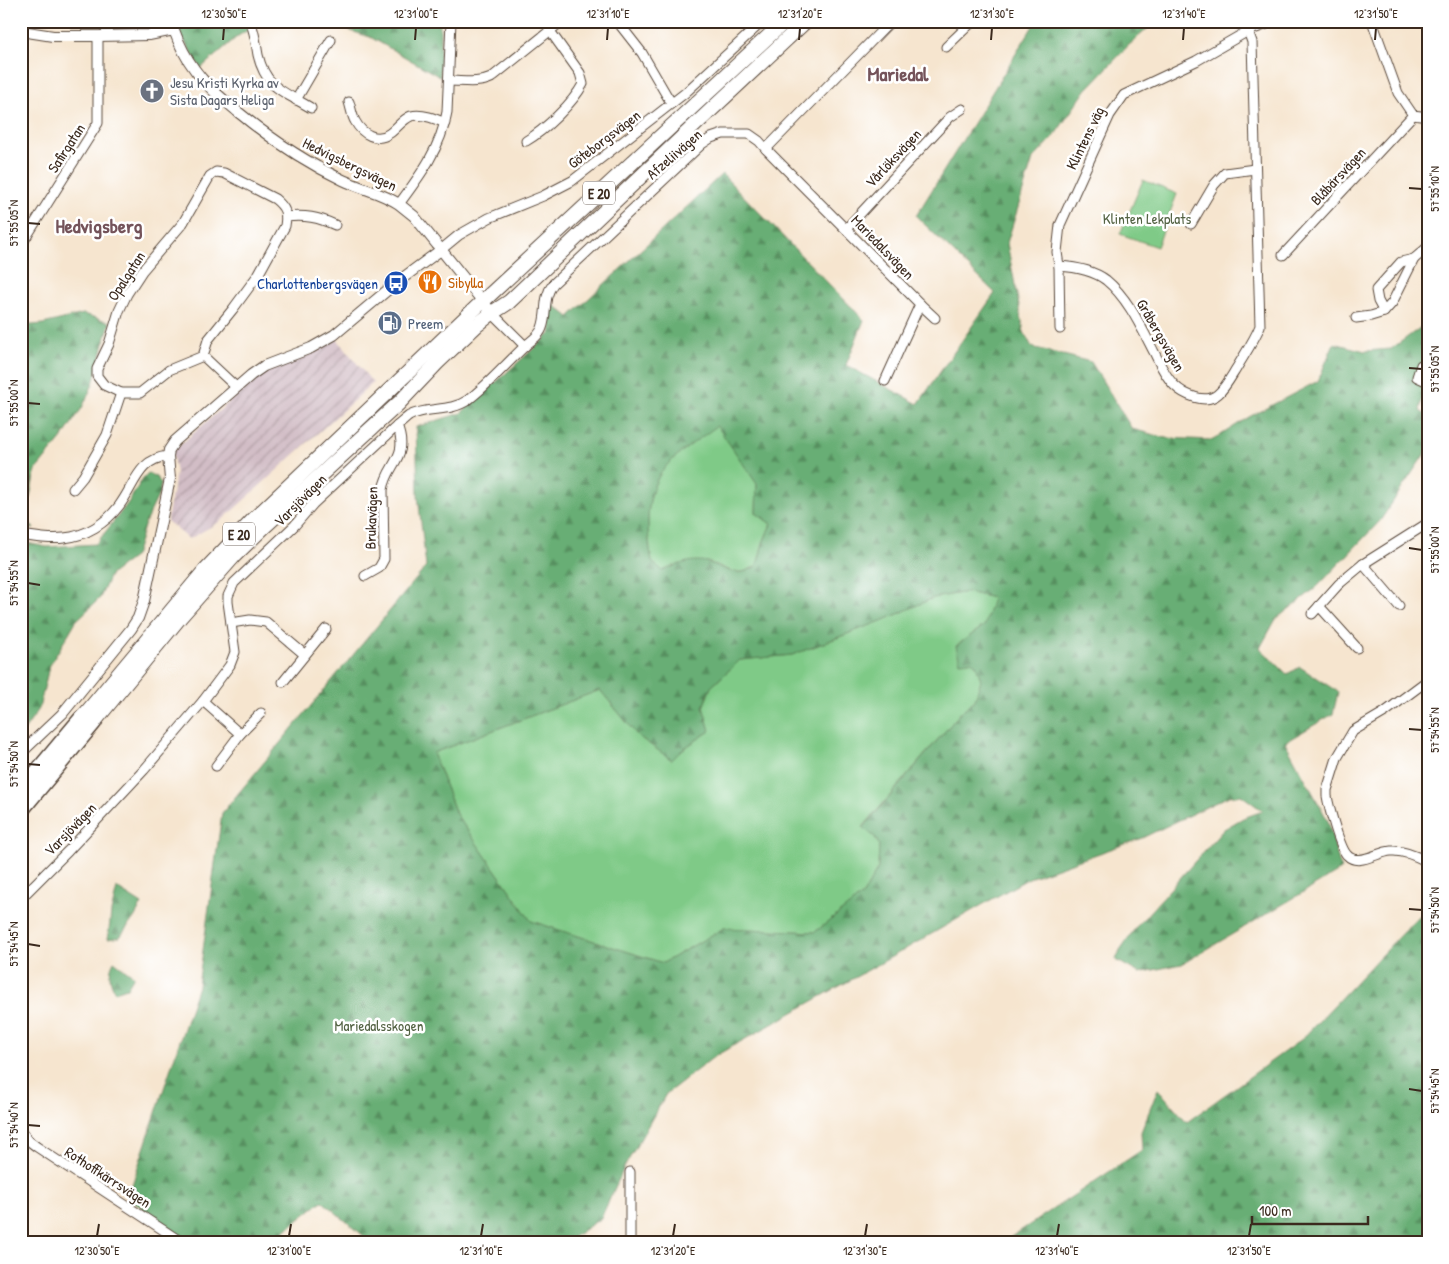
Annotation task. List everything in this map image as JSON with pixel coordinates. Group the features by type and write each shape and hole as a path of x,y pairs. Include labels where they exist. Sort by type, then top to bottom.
{"highway":[{"name":"E 20","path":"21,810 88,720 206,569 254,519 482,302 785,21"},
{"name":"E 20","path":"21,791 88,720 234,556 399,403 436,363 477,325 509,302 806,21"}],"street":[{"path":"250,21 261,66 267,78 278,89 311,108"},
{"path":"398,204 426,165 440,139 445,123 449,81 451,21"},
{"path":"449,81 478,82 491,78 562,21"},
{"path":"630,21 620,25 642,53 672,103"},
{"name":"Göteborgsvägen","path":"442,249 459,235 489,218 543,196 572,181 685,93 763,21"},
{"path":"766,149 891,21"},
{"path":"946,47 973,21"},
{"name":"Klintens väg","path":"1060,329 1057,252 1060,224 1110,115 1124,95 1196,61 1248,31 1275,21"},
{"path":"1372,21 1398,93 1413,115 1428,117"},
{"path":"21,26 21,31"},
{"name":"Hedvigsbergsvägen","path":"21,31 53,36 149,35 173,26 181,48 193,68 217,95 270,138 298,156 322,170 398,204 414,216 492,313"},
{"path":"526,141 538,134 578,94 583,84 580,73 550,31"},
{"name":"Gråbergsvägen","path":"1059,266 1077,268 1104,279 1123,298 1165,374 1175,386 1194,397 1207,400 1218,394 1231,376 1260,326 1252,42 1248,31"},
{"name":"Safirgatan","path":"25,238 98,123 98,36"},
{"path":"296,100 331,40"},
{"path":"350,102 354,120 370,136 385,136 406,119 416,116 427,117 445,123"},
{"name":"Vårlöksvägen","path":"846,229 950,117 962,109"},
{"name":"Blåbärsvägen","path":"1283,255 1413,115"},
{"name":"Afzeliivägen","path":"525,346 542,329 548,292 554,284 702,144 711,138 723,134 749,134 766,149"},
{"name":"Mariedalsvägen","path":"766,149 935,318"},
{"path":"1191,224 1214,185 1225,173 1255,169"},
{"name":"Opalgatan","path":"121,393 104,385 97,376 119,312 127,294 142,271 184,223 210,176 216,172 224,173 275,200 282,205 286,217"},
{"path":"203,356 208,340 258,275 285,226 286,217 313,217 322,219 335,226"},
{"path":"1384,312 1378,301 1376,290 1401,262 1414,259 1428,248"},
{"path":"21,754 62,714 138,618 144,601 170,479 168,456 175,441 236,386 264,366 311,348 334,335 396,283 442,249"},
{"path":"1356,318 1384,312 1392,303 1414,259"},
{"path":"885,381 920,304"},
{"path":"492,313 525,346"},
{"name":"Varsjövägen","path":"21,898 144,770 203,702 230,665 235,652 228,596 234,583 295,525 313,504 409,416 419,412 446,409 468,400 525,346"},
{"path":"203,356 236,386"},
{"path":"72,489 83,477 107,435 121,393 140,393 169,370 203,356"},
{"path":"1421,365 1417,377 1428,382"},
{"name":"Brukavägen","path":"365,576 378,568 384,559 383,490 401,449 402,442 397,426"},
{"path":"21,535 65,538 82,534 98,527 119,506 148,462 168,456"},
{"path":"1312,614 1339,584 1362,564 1428,522"},
{"path":"1362,564 1398,606"},
{"path":"1319,606 1358,648"},
{"path":"231,623 250,620 266,622 304,654"},
{"path":"283,682 326,629"},
{"path":"1428,680 1385,712 1353,730 1337,758 1327,790 1329,806 1345,852 1350,857 1361,860 1385,852 1399,852 1422,858 1428,862"},
{"path":"203,702 240,734"},
{"path":"216,766 240,734 261,713"},
{"name":"Rothoffkärrsvägen","path":"21,1131 37,1147 182,1243"},
{"path":"630,1172 630,1243"}],"shaded area":[{"path":"337,339 373,383 221,521 189,539 167,521 176,473 172,452 249,382 272,369 303,357"}],"green space":[{"path":"177,21 257,21 258,24 238,36 201,68 179,33"},
{"path":"337,21 440,21 440,77 370,37 338,27"},
{"name":"Mariedalsskogen","path":"1036,21 1156,21 1128,46 1086,90 1052,139 1033,159 1007,243 1024,332 1032,347 1091,362 1132,429 1166,438 1213,440 1249,417 1318,381 1334,343 1365,351 1391,349 1428,322 1428,383 1423,393 1420,411 1428,416 1428,449 1380,521 1316,588 1276,619 1260,648 1287,674 1300,667 1338,692 1333,714 1285,742 1328,821 1341,870 1182,964 1139,973 1116,960 1120,950 1136,927 1224,829 1243,818 1263,811 1241,795 1229,796 1142,838 1029,878 715,1056 666,1094 625,1166 601,1218 565,1243 372,1243 322,1201 269,1243 189,1243 128,1197 198,986 222,813 426,567 418,496 416,427 461,413 551,333 550,302 569,317 722,174 864,320 846,365 918,404 995,293 916,216","holes":["717,426 757,484 756,513 771,524 763,543 757,566 745,572 737,572 703,561 697,561 680,564 663,571 652,562 648,536 649,508 655,483 671,461","967,592 993,598 985,625 956,646 960,662 971,661 976,664 981,680 975,700 963,710 863,828 875,837 879,845 878,868 863,895 815,932 724,928 663,963 531,921 456,814 433,753 600,690 638,736 672,760 683,749 710,731 703,707 711,687 740,660 792,655 889,618 933,598"]},
{"name":"Klinten Lekplats","path":"1143,180 1177,194 1157,247 1120,234"},
{"path":"83,314 110,322 93,384 82,408 62,438 35,471 26,518 34,529 21,526 21,466 25,458 21,404 21,326 43,324"},
{"path":"717,425 757,484 756,513 771,524 763,543 757,566 743,572 734,572 708,562 673,566 663,571 652,562 648,536 649,508 655,483 671,461"},
{"path":"148,473 156,477 161,483 159,494 145,523 135,556 110,575 100,598 76,621 49,667 39,709 21,735 21,542 47,547 96,544 128,503"},
{"path":"967,592 994,598 985,625 956,646 976,664 981,680 975,700 963,710 863,827 875,837 879,845 878,868 863,895 815,932 724,928 663,963 531,921 456,814 433,753 600,690 638,736 672,760 683,749 710,731 703,707 711,687 740,660 792,655 889,618 933,598"},
{"path":"117,888 142,904 120,937 108,939 111,912"},
{"path":"1419,915 1428,923 1428,1243 1005,1243 1008,1239 1142,1150 1141,1132 1158,1089 1187,1122 1302,1039"},
{"path":"114,961 134,976 127,988 115,992 110,976"}],"place":[{"name":"Jesu Kristi Kyrka av Sista Dagars Heliga","path":"152,91"},
{"name":"Sibylla","path":"430,282"},
{"name":"Charlottenbergsvägen","path":"396,283"},
{"name":"Preem","path":"390,323"}],"district":[{"name":"Mariedal","path":"898,73"},
{"name":"Hedvigsberg","path":"99,225"}]}
